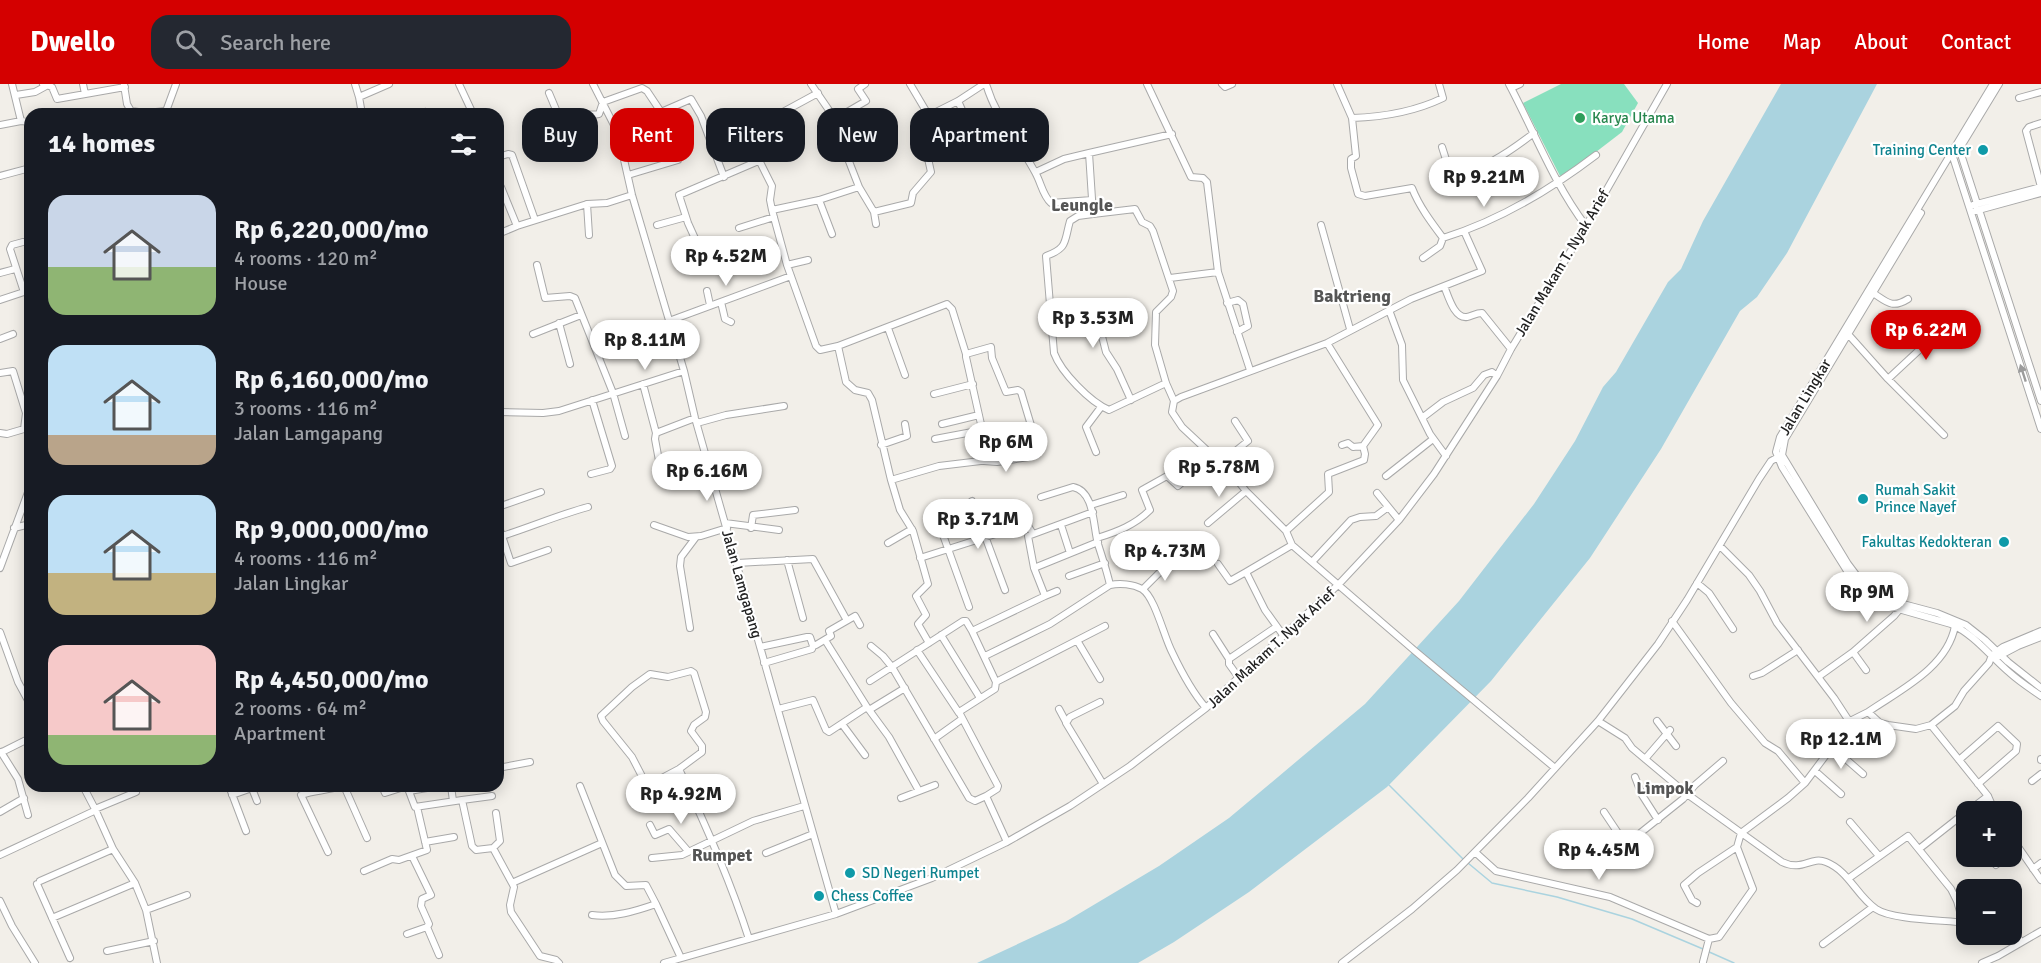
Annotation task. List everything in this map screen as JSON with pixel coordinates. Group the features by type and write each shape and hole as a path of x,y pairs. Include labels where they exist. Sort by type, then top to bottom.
{"street":[{"path":"12,84 21,121"},
{"path":"83,84 85,94"},
{"path":"168,108 176,84"},
{"path":"355,84 361,108"},
{"path":"359,97 389,84"},
{"path":"459,84 469,108"},
{"name":"Jalan Lamgapang","path":"593,84 618,133 632,195 684,371 696,421 836,914"},
{"path":"811,84 828,108"},
{"path":"854,108 866,101 858,88 865,84"},
{"path":"910,84 924,108"},
{"path":"944,108 985,84 1002,122 1036,172 1047,199 1051,203 1092,200"},
{"path":"1148,84 1191,177 1203,178 1207,182 1218,272 1250,370"},
{"path":"1222,84 1225,87 1232,84"},
{"path":"1337,84 1353,118 1356,156 1351,159 1351,168 1358,194 1365,196 1412,188 1418,204 1443,238"},
{"path":"1353,118 1396,114 1424,107 1443,98 1439,84"},
{"path":"1520,84 1510,86 1575,212 1586,226"},
{"name":"Jalan Makam T. Nyak Arief","path":"664,963 836,914 932,878 1007,842 1070,806 1104,784 1206,708 1339,584 1399,520 1446,456 1497,376 1667,84"},
{"name":"Jalan Lingkar","path":"1993,84 1953,156 1780,437 1777,449 1779,456 1857,584 1876,602 1955,626 1996,655 2011,674 2041,696"},
{"path":"1998,84 1959,146 1993,281 2041,429"},
{"path":"16,95 35,92 45,85 52,87 57,99 124,85 129,108"},
{"path":"549,93 559,115 575,111 587,116 599,114 603,102 642,88 647,91 661,112 691,99 701,116 724,177"},
{"path":"2019,98 2041,92"},
{"path":"790,108 818,93"},
{"path":"958,101 961,108"},
{"path":"0,125 24,121"},
{"path":"1974,208 2041,187 2026,131 2029,127 2041,123"},
{"path":"1442,147 1449,169 1468,170 1502,156 1534,133"},
{"path":"1036,172 1064,159 1172,134"},
{"path":"1089,153 1093,214"},
{"path":"504,155 512,155 536,220"},
{"path":"1443,238 1464,231 1560,183 1596,155"},
{"path":"1953,156 1974,208"},
{"path":"1944,435 1846,333 1873,293 1953,156"},
{"path":"702,254 679,195 757,161 760,162 772,186 770,200 787,265 818,349 838,346 947,304 952,309 966,354 983,430 988,460 983,461"},
{"path":"628,175 671,162"},
{"path":"849,162 859,187 874,212 876,224"},
{"path":"874,212 911,203 913,193 928,176 931,167 929,162"},
{"path":"0,176 24,170"},
{"path":"739,228 773,214 859,187"},
{"path":"1974,208 2041,193"},
{"path":"504,194 517,226"},
{"path":"504,231 587,204 607,203 632,195"},
{"path":"819,200 832,234"},
{"path":"587,204 589,235"},
{"path":"1166,383 1109,410 1101,406 1072,380 1058,361 1054,353 1053,317 1046,256 1061,249 1067,241 1070,221 1078,216 1135,209 1139,219 1150,226 1153,231 1170,278 1173,294 1156,312 1155,336 1166,383 1174,401 1172,408 1176,420 1213,456 1218,456 1223,461 1246,491 1286,531 1292,545 1414,651 1555,768"},
{"path":"657,225 686,217"},
{"path":"1321,225 1350,329"},
{"path":"1980,229 2001,278 2041,401"},
{"path":"1174,401 1250,370 1328,343 1350,329 1389,310 1482,271 1464,231"},
{"path":"1423,258 1440,246 1443,238"},
{"path":"23,242 12,245 10,249 15,269 24,286"},
{"path":"787,265 808,260"},
{"path":"537,265 545,298 573,297 613,393 626,436"},
{"path":"0,273 15,269"},
{"path":"1170,278 1218,272"},
{"path":"669,321 791,276"},
{"path":"669,321 791,276"},
{"path":"1993,281 2001,278"},
{"path":"1444,286 1460,316 1464,318 1482,313 1511,349"},
{"path":"1996,290 2004,287"},
{"path":"707,291 710,305"},
{"path":"0,300 24,292"},
{"path":"1873,293 1893,305 1908,299"},
{"path":"1227,303 1238,300 1242,304 1248,326 1237,332"},
{"path":"721,302 725,319 731,322"},
{"path":"1053,317 1092,306 1095,309 1106,351 1131,400"},
{"path":"1389,310 1402,345 1403,380 1433,439 1446,456"},
{"path":"533,334 581,315"},
{"path":"559,323 570,364"},
{"path":"1888,379 1946,325"},
{"path":"888,328 904,375"},
{"path":"2011,336 2019,333"},
{"path":"0,339 13,334"},
{"path":"1328,343 1378,425 1363,446 1353,447 1348,443 1342,445"},
{"path":"838,346 846,382 855,390 868,393 872,400 881,445 900,510 912,529 921,558 928,584 916,596 926,615 918,624 928,643"},
{"path":"966,354 991,347 992,358 1006,392 1018,390 1021,392 1033,432"},
{"path":"0,373 13,371 24,401"},
{"path":"504,412 559,411 684,371"},
{"path":"1422,418 1443,402 1473,388 1484,375 1492,372 1497,376"},
{"path":"643,384 656,433 655,439 662,477"},
{"path":"934,394 973,384"},
{"path":"591,474 610,469 612,466 592,400"},
{"path":"656,433 696,421 784,406"},
{"path":"1096,452 1086,427 1101,406"},
{"path":"942,424 979,415"},
{"path":"1223,461 1248,441 1235,421"},
{"path":"881,445 907,436 905,424"},
{"path":"0,433 7,434 24,429"},
{"path":"935,439 983,430"},
{"path":"1386,476 1433,439"},
{"path":"1286,531 1329,492 1328,474 1364,459 1363,446"},
{"path":"1034,568 1140,520 1150,510 1142,490 1167,476 1179,486 1213,456"},
{"path":"1341,963 1412,909 1457,870 1598,721 1648,658 1720,546 1759,479 1771,461 1779,456 1848,564 1866,588 1873,594 1888,600 1959,621 1976,631 1996,655 2041,688"},
{"path":"891,480 932,468 1028,457"},
{"path":"1041,497 1077,487 1092,508 1097,540 1110,585"},
{"path":"1208,524 1246,491"},
{"path":"504,505 541,492"},
{"path":"1377,493 1399,520"},
{"path":"1045,596 1034,568 1027,538 1061,525 1092,508 1123,495"},
{"path":"972,501 1005,590"},
{"path":"0,568 24,502"},
{"path":"504,535 543,523 555,516 588,507"},
{"path":"1312,562 1351,520 1376,516 1388,507"},
{"path":"751,528 753,515 795,510"},
{"path":"938,521 969,607"},
{"path":"921,558 1027,524 1033,534"},
{"path":"654,525 682,536 696,537 726,526 779,530"},
{"path":"1061,525 1070,552"},
{"path":"14,528 24,526"},
{"path":"888,543 912,529"},
{"path":"690,628 680,566 681,557 696,537"},
{"path":"504,542 511,563 549,550"},
{"path":"1218,564 1230,581 1292,545"},
{"path":"1720,546 1749,575 1777,623 1849,721"},
{"path":"737,563 813,559 845,617"},
{"path":"787,560 804,618"},
{"path":"1143,589 1171,561"},
{"path":"1069,576 1105,562"},
{"path":"1246,572 1264,610 1284,634"},
{"path":"985,656 1050,624 1110,585 1120,583 1143,589 1155,606 1171,650 1186,679 1206,708"},
{"path":"1697,583 1709,594 1733,629"},
{"path":"972,631 1057,591"},
{"path":"1818,677 1853,651 1899,610"},
{"path":"816,645 831,636 829,632 855,616 860,625"},
{"path":"870,681 966,621 985,656 996,682 995,689 980,698 934,739"},
{"path":"1672,621 1765,743 1778,751 1805,783"},
{"path":"996,682 1105,626"},
{"path":"1473,854 1496,871 1610,897 1709,940 1719,938 1753,889 1737,846 1741,833 1805,783 1832,747 1839,729 1849,721 1868,712 1934,665 1953,636 1955,626"},
{"path":"1229,659 1276,627"},
{"path":"1868,712 1880,723 1888,725 1917,729 1930,725 1955,706 1964,691 1996,655 2041,631"},
{"path":"0,632 24,693"},
{"path":"1213,634 1229,659 1228,664 1239,678"},
{"path":"941,635 980,698"},
{"path":"760,647 807,637 810,637 813,646 812,649 764,663"},
{"path":"1996,655 2041,637"},
{"path":"825,640 903,759 919,791"},
{"path":"1077,642 1100,679"},
{"path":"871,646 892,667 969,798 975,801 997,789 998,786 961,716 917,650"},
{"path":"1753,676 1762,673 1798,650"},
{"path":"1853,651 1866,670"},
{"path":"691,671 694,673 706,714 691,731 702,746 702,752 679,769 646,786 632,757 601,718 604,711 615,700 650,674 666,677 691,671"},
{"path":"778,709 810,700 815,703 827,731 831,732 905,688"},
{"path":"1066,723 1070,717 1100,702"},
{"path":"1059,710 1104,784"},
{"path":"1598,721 1625,738 1632,748 1687,794 1790,866 1822,861 1849,878 1881,912 1905,917 1956,921"},
{"path":"1657,721 1668,731 1676,746"},
{"path":"842,724 865,755"},
{"path":"1930,725 1990,801"},
{"path":"1959,760 1998,726 2017,744 2016,751 1978,784"},
{"path":"1645,759 1668,731"},
{"path":"24,741 1,752 18,779 28,815"},
{"path":"1832,747 1863,774"},
{"path":"1604,812 1624,842 1629,842 1658,820 1723,761"},
{"path":"504,767 530,762"},
{"path":"679,769 713,840 749,939"},
{"path":"1815,771 1841,794"},
{"path":"2032,781 2041,774"},
{"path":"1635,777 1642,795 1658,820"},
{"path":"901,798 935,785"},
{"path":"580,786 620,882 631,887 646,885 681,958"},
{"path":"86,792 113,849 135,883 147,910 157,963"},
{"path":"0,855 89,814 95,809 136,792"},
{"path":"231,792 246,831"},
{"path":"232,795 239,792"},
{"path":"253,792 257,801"},
{"path":"308,792 301,795 328,852"},
{"path":"346,792 367,838"},
{"path":"364,871 392,859 399,860 427,850 417,807 413,805 409,792"},
{"path":"452,792 453,801"},
{"path":"417,807 492,796"},
{"path":"986,796 1007,842"},
{"path":"1981,801 1988,796"},
{"path":"0,812 24,798"},
{"path":"462,800 472,846 476,849 493,848 498,845 500,841 496,813"},
{"path":"652,858 682,855 753,821 804,806"},
{"path":"1919,849 1956,820"},
{"path":"1850,822 1879,856"},
{"path":"650,825 655,835 669,829 687,851"},
{"path":"766,853 813,834"},
{"path":"1849,878 1908,836 1951,889 1956,899"},
{"path":"425,842 454,837"},
{"path":"512,883 602,843"},
{"path":"1697,903 1692,900 1683,885 1737,846"},
{"path":"493,848 514,888 510,905 512,915 540,956 559,963"},
{"path":"70,958 38,882 113,849"},
{"path":"2022,853 2041,880"},
{"path":"412,856 431,895 422,899 421,906 439,955"},
{"path":"2033,869 2041,862"},
{"path":"52,918 135,883"},
{"path":"147,910 187,895"},
{"path":"0,901 12,926 35,963"},
{"path":"592,915 621,913 656,904"},
{"path":"1823,944 1874,907"},
{"path":"407,934 427,927"},
{"path":"2022,941 2041,931"},
{"path":"1703,962 1709,940"},
{"path":"107,951 154,941"},
{"path":"1982,963 2015,945"}],"green space":[{"name":"Karya Utama","path":"1561,84 1624,84 1638,103 1622,132 1579,165 1560,176 1523,103"}],"water":[{"path":"1781,84 1877,84 1787,253 1757,297 1740,311 1661,449 1590,558 1491,681 1387,787 1249,892 1138,963 977,963 1065,922 1159,866 1229,818 1365,704 1459,601 1534,504 1575,441 1603,387 1616,372 1668,282 1681,269 1703,221"}],"waterway":[{"path":"1389,785 1464,860"},
{"path":"1468,863 1492,883 1557,897 1632,919 1703,949"},
{"path":"1707,951 1734,963"}],"place":[{"name":"Karya Utama","path":"1580,118"},
{"name":"Training Center","path":"1983,150"},
{"name":"Rumah Sakit Prince Nayef","path":"1863,499"},
{"name":"Fakultas Kedokteran","path":"2004,542"},
{"name":"SD Negeri Rumpet","path":"850,873"},
{"name":"Chess Coffee","path":"819,896"}],"district":[{"name":"Leungle","path":"1082,205"},
{"name":"Baktrieng","path":"1352,296"},
{"name":"Limpok","path":"1665,788"},
{"name":"Rumpet","path":"722,855"}]}
